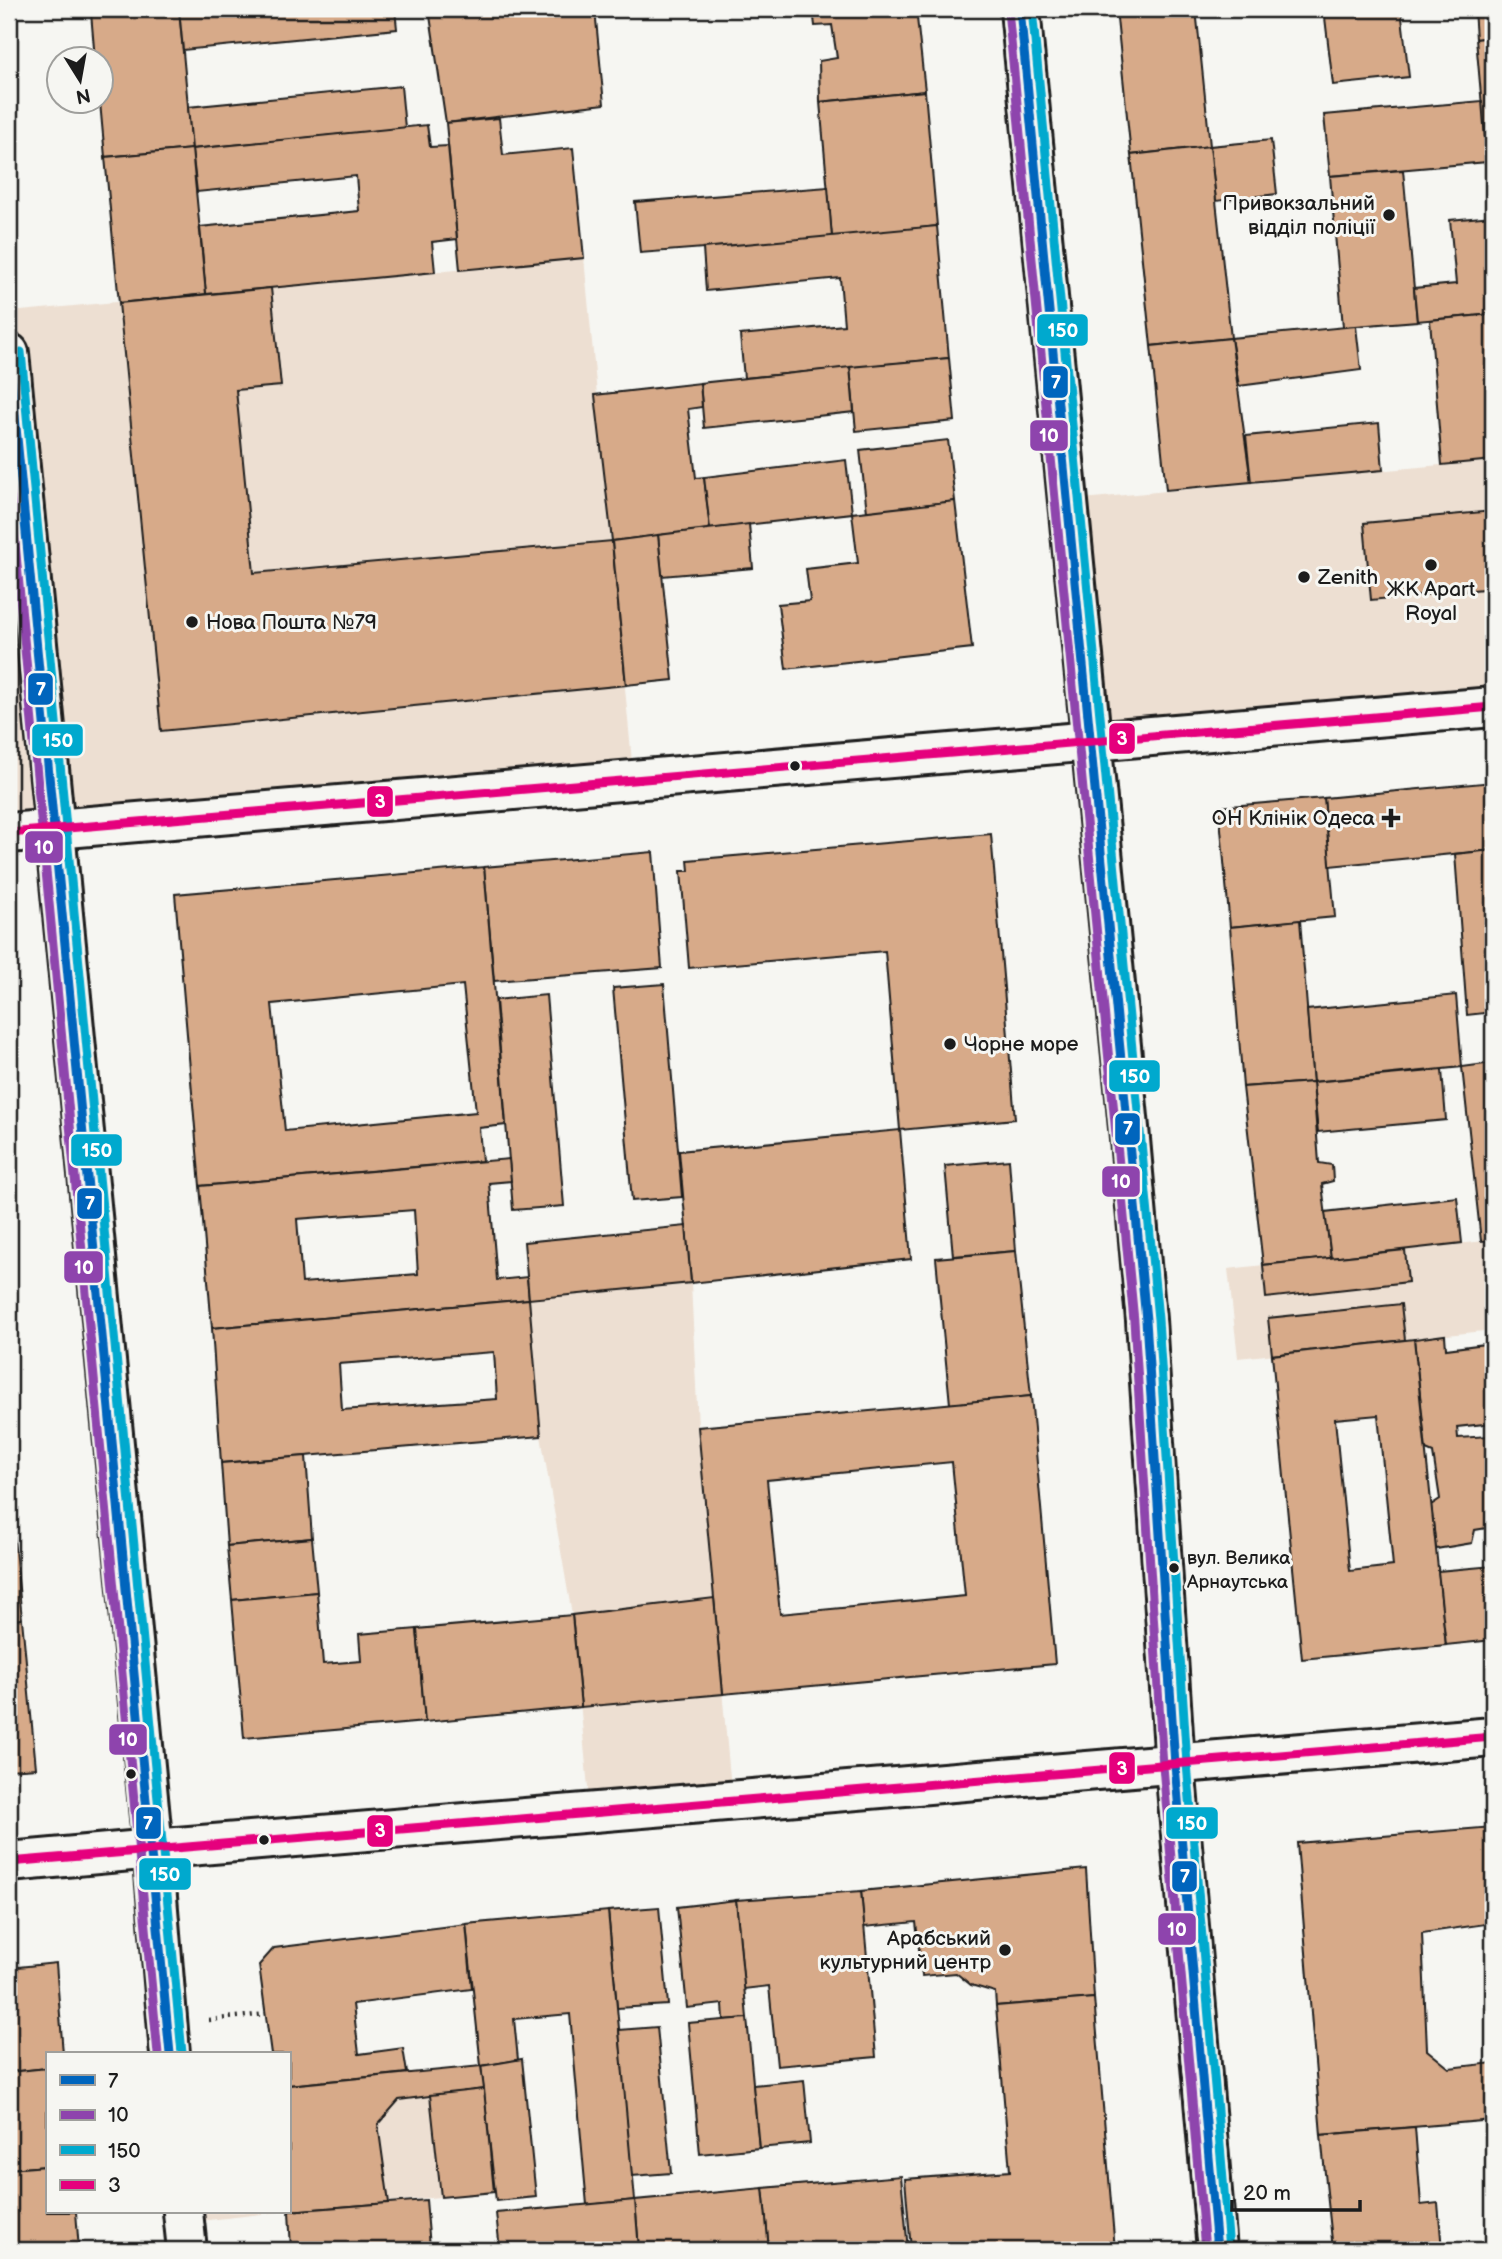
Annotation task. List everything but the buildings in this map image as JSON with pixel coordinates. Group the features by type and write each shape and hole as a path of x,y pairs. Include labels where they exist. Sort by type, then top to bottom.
{"main road":[{"path":"1020,9 1093,740 1146,1320 1175,1765 1217,2250"},
{"path":"9,353 153,1849 170,2052"},
{"path":"9,833 1493,707"},
{"path":"9,1862 1493,1737"},
{"path":"183,2214 187,2250"}],"path":[{"path":"209,2020 266,2014"}],"shaded area":[{"path":"584,258 633,772 61,819 10,312"},
{"path":"1493,460 1493,700 1101,736 1072,500"},
{"path":"27,601 49,824 9,827 9,603"},
{"path":"1493,1240 1493,1330 1238,1358 1228,1269"},
{"path":"691,1283 698,1427 732,1799 590,1810 572,1615 541,1436 529,1299"},
{"path":"481,2066 494,2192 290,2211 290,2085"},
{"path":"190,2214 262,2214 191,2222"}],"transit line":[{"name":"7","path":"1020,9 1146,1320 1175,1765 1217,2250"},
{"name":"150","path":"1032,9 1158,1319 1187,1764 1229,2249"},
{"name":"10","path":"1008,10 1134,1321 1163,1766 1205,2250"},
{"name":"150","path":"21,352 182,2052"},
{"name":"7","path":"9,353 170,2052"},
{"name":"10","path":"9,480 158,2052"},
{"name":"3","path":"9,833 1493,707"},
{"name":"3","path":"9,1862 1493,1737"}],"place":[{"name":"Привокзальний відділ поліції","path":"1389,215"},
{"name":"ЖК Apart Royal","path":"1431,565"},
{"name":"Zenith","path":"1304,577"},
{"name":"Нова Пошта №79","path":"192,622"},
{"name":"ОН Клінік Одеса","path":"1391,818"},
{"name":"Чорне море","path":"950,1044"},
{"name":"вул. Велика Арнаутська","path":"1174,1568"},
{"name":"Арабський культурний центр","path":"1005,1950"}]}
